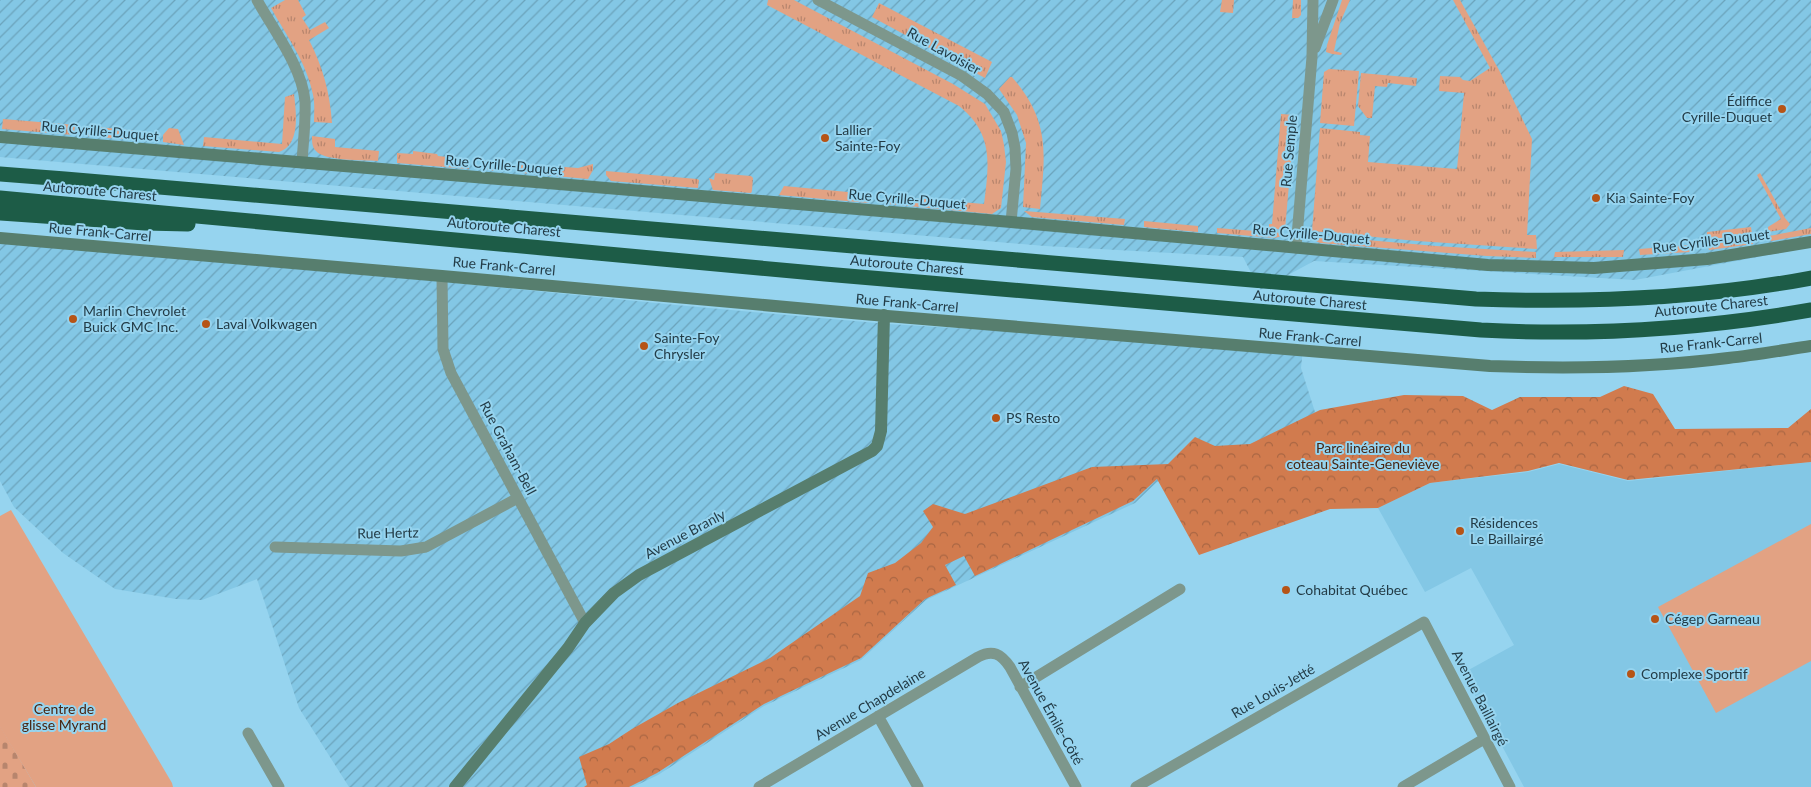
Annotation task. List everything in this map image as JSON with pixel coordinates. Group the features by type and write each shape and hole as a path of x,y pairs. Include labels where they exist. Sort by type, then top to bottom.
{"highway":[{"path":"0,170 65,179"},
{"name":"Autoroute Charest","path":"0,174 1476,299 1564,301 1639,298 1728,290 1811,278"},
{"name":"Autoroute Charest","path":"0,198 825,274 1473,330 1570,332 1650,329 1747,320 1811,310"},
{"path":"0,213 145,224 290,224"}],"street":[{"path":"257,0 294,64 301,83 305,100 302,163"},
{"name":"Rue Lavoisier","path":"818,0 962,76 988,94 1004,112 1012,133 1015,148 1016,169 1011,222"},
{"name":"Rue Semple","path":"1296,248 1312,57 1313,0"},
{"name":"Rue Semple","path":"1312,57 1333,0"},
{"name":"Rue Cyrille-Duquet","path":"0,137 1011,222 1488,265 1594,268 1707,259 1811,242"},
{"name":"Rue Frank-Carrel","path":"0,238 1412,361 1535,368 1599,368 1728,358 1811,346"},
{"name":"Rue Graham-Bell","path":"442,276 444,349 451,373 585,624"},
{"name":"Avenue Branly","path":"455,787 568,648 585,624 614,593 639,575 872,451 877,446 881,432 884,315"},
{"name":"Rue Hertz","path":"276,547 401,551 426,547 518,498"},
{"path":"1020,687 1180,589"},
{"name":"Avenue Baillairgé","path":"1424,622 1510,787"},
{"name":"Rue Louis-Jetté","path":"1136,787 1424,622"},
{"name":"Avenue Chapdelaine","path":"758,787 978,657 990,652 998,654"},
{"name":"Avenue Émile-Côté","path":"998,654 1006,662 1076,787"},
{"path":"878,716 918,787"},
{"path":"248,734 279,787"},
{"path":"1403,787 1484,740"}],"shaded area":[{"path":"0,0 1811,0 1811,247 1635,280 1314,261 1260,290 1243,257 1045,246 0,157"},
{"path":"0,238 676,305 888,324 1303,349 1301,368 1315,412 1324,457 1157,482 1135,503 926,600 861,660 764,706 658,775 633,787 349,787 299,708 257,579 202,600 176,599 115,589 63,553 14,507 0,481"},
{"name":"Cégep Garneau","path":"1811,462 1811,787 1524,787 1463,673 1514,645 1471,568 1425,592 1378,508 1430,483 1528,472 1559,464 1628,481"}],"green space":[{"path":"285,0 298,0 306,15 302,18 310,30 325,22 329,28 309,40 325,80 330,101 332,123 314,122 314,98 306,72 271,8"},
{"path":"768,0 794,0 953,84 985,104 1001,131 1004,145 1006,162 1001,208 992,214 888,204 889,196 984,204 988,163 984,139 978,128 959,106 767,5"},
{"path":"1222,0 1234,0 1233,13 1220,12"},
{"path":"1293,0 1301,0 1301,15 1298,18 1292,18"},
{"path":"1342,0 1350,0 1340,23 1334,51 1342,53 1341,55 1326,52"},
{"path":"1453,0 1460,0 1499,70 1532,139 1527,235 1536,235 1537,249 1417,241 1312,231 1320,128 1360,132 1360,135 1370,136 1368,162 1457,169 1464,93 1439,91 1440,76 1460,77 1463,80 1470,81 1490,68"},
{"path":"879,3 992,62 985,78 872,17"},
{"path":"1329,69 1359,71 1354,126 1320,123 1324,72"},
{"path":"1361,73 1417,78 1416,86 1388,83 1387,87 1375,86 1372,118 1367,118 1358,106"},
{"path":"1010,77 1025,93 1034,109 1039,124 1044,155 1040,209 1023,207 1026,143 1017,115 999,89"},
{"path":"294,94 296,127 294,135 291,143 279,152 203,146 204,137 282,144 285,97"},
{"path":"1281,114 1295,115 1285,230 1269,228 1269,224 1272,224"},
{"path":"3,119 75,125 74,135 2,129"},
{"path":"88,126 147,132 147,141 87,136"},
{"path":"169,128 178,129 184,145 163,142 163,135"},
{"path":"312,136 335,139 335,147 379,151 378,161 327,157 316,151 312,142"},
{"path":"413,151 465,159 469,169 397,163 397,153 413,154"},
{"path":"482,160 501,164 502,168 497,171 488,170"},
{"path":"524,164 578,168 593,164 593,170 588,179 522,173 519,168"},
{"path":"606,171 697,179 699,180 698,188 611,181 606,175"},
{"path":"715,173 751,176 753,178 751,193 713,190 709,178 714,180"},
{"path":"1760,173 1790,224 1786,229 1768,232 1768,227 1781,219 1757,175"},
{"path":"784,186 869,194 869,203 779,195"},
{"path":"1024,211 1125,219 1124,225 1032,217"},
{"path":"1144,221 1198,226 1198,232 1144,227"},
{"path":"1751,227 1752,234 1706,240 1707,232"},
{"path":"1217,228 1283,233 1279,237 1274,238 1217,233"},
{"path":"1811,228 1811,234 1771,241 1769,236"},
{"path":"1309,235 1536,252 1536,258 1320,243"},
{"path":"1753,238 1753,244 1709,250 1707,243"},
{"path":"1691,245 1690,252 1640,255 1639,249"},
{"path":"1624,250 1623,257 1554,257 1555,252"},
{"name":"Parc linéaire du coteau Sainte-Geneviève","path":"1624,386 1653,394 1675,429 1788,428 1811,409 1811,462 1628,480 1559,463 1528,471 1430,483 1378,508 1330,509 1199,555 1157,479 1133,501 975,576 964,556 945,565 956,585 925,599 861,658 764,704 657,773 629,787 584,787 587,785 579,757 609,744 678,703 770,658 860,596 868,573 895,563 921,543 933,527 923,511 933,504 965,514 1092,467 1168,464 1195,437 1215,446 1250,444 1320,410 1404,395 1463,396 1492,410 1520,397 1600,397"},
{"name":"Centre de glisse Myrand","path":"11,510 173,787 36,787 0,727 0,516"},
{"path":"1811,524 1811,661 1716,713 1658,607"},
{"path":"0,726 36,787 0,787"}],"place":[{"name":"Édiffice Cyrille-Duquet","path":"1782,109"},
{"name":"Lallier Sainte-Foy","path":"825,138"},
{"name":"Kia Sainte-Foy","path":"1596,198"},
{"name":"Marlin Chevrolet Buick GMC Inc.","path":"73,319"},
{"name":"Laval Volkwagen","path":"206,324"},
{"name":"Sainte-Foy Chrysler","path":"644,346"},
{"name":"PS Resto","path":"996,418"},
{"name":"Résidences Le Baillairgé","path":"1460,531"},
{"name":"Cohabitat Québec","path":"1286,590"},
{"name":"Cégep Garneau","path":"1655,619"},
{"name":"Complexe Sportif","path":"1631,674"}]}
